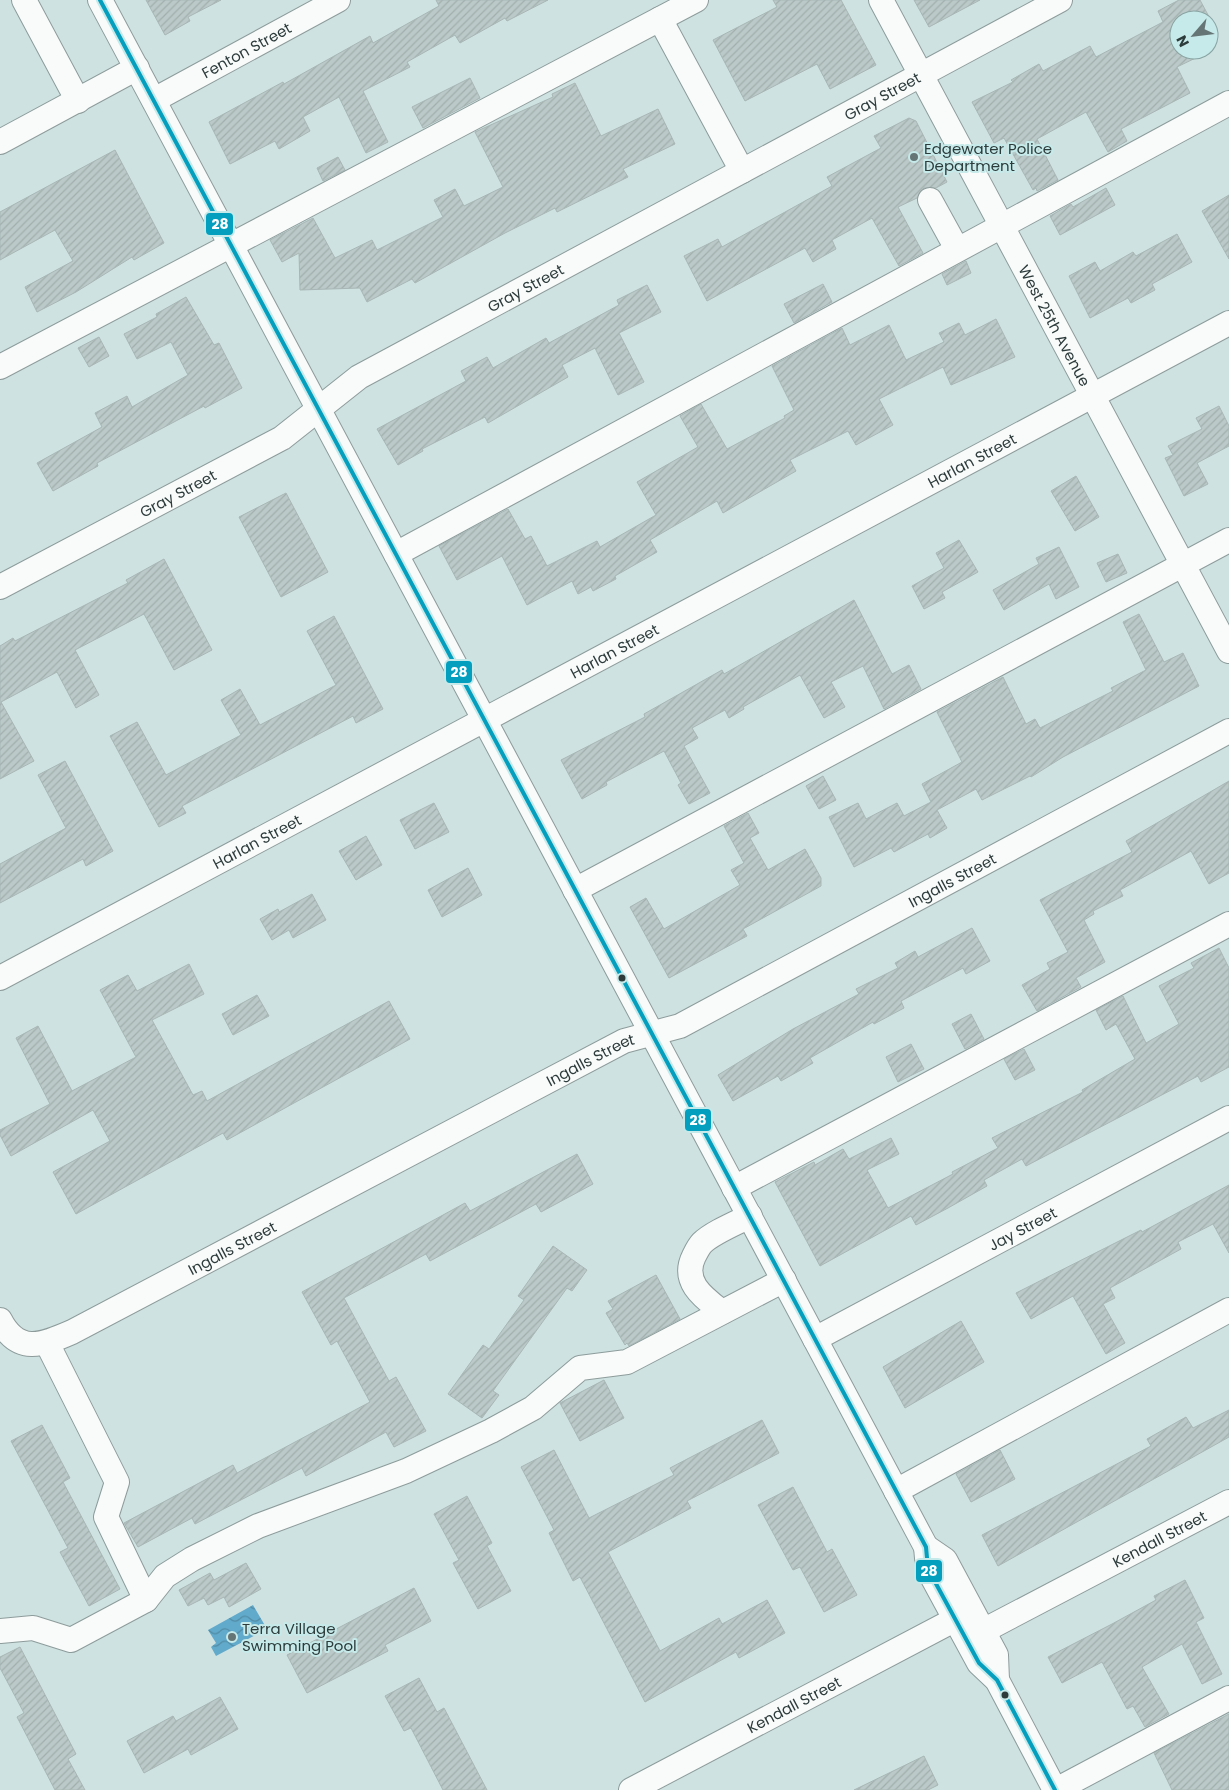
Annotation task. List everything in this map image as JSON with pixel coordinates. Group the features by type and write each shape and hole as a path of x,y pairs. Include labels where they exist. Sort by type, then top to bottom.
{"street":[{"path":"24,0 78,101"},
{"path":"100,0 926,1547 928,1568 979,1663 997,1680 1056,1790 1229,1698"},
{"name":"Fenton Street","path":"154,100 338,0"},
{"path":"0,367 696,0"},
{"name":"West 25th Avenue","path":"881,0 1229,652"},
{"name":"Gray Street","path":"0,587 282,438 359,377 1060,0"},
{"path":"660,19 742,172"},
{"path":"0,142 137,68"},
{"path":"396,554 1002,224 1229,103"},
{"path":"930,200 957,249"},
{"name":"Harlan Street","path":"0,978 1229,323"},
{"path":"576,890 1229,540"},
{"name":"Ingalls Street","path":"38,1344 72,1332 624,1041 680,1026 1229,731"},
{"path":"734,1188 1229,924"},
{"name":"Jay Street","path":"815,1339 1229,1118"},
{"path":"722,1312 701,1296 692,1283 690,1268 702,1243 750,1216"},
{"path":"0,1631 33,1628 71,1640 146,1600 165,1576 192,1559 258,1526 406,1471 491,1431 533,1408 580,1368 627,1362 784,1280"},
{"path":"896,1491 1229,1310"},
{"path":"0,1320 11,1337 38,1344 117,1482 106,1517 146,1600"},
{"name":"Kendall Street","path":"983,1632 1229,1502"},
{"path":"926,1547 945,1560 996,1655 997,1680"},
{"name":"Kendall Street","path":"631,1790 956,1620"}],"water":[{"name":"Terra Village Swimming Pool","path":"253,1605 267,1629 216,1656 211,1647 216,1643 208,1630"}],"building":[{"path":"146,0 221,0 188,17 190,21 165,35"},
{"path":"436,0 548,0 507,21 505,18 460,43 455,35 407,62 410,67 363,91 388,142 366,153 339,97 303,117 310,131 279,149 275,141 230,164 209,122 283,82 284,84 370,36 373,43 439,6"},
{"path":"773,0 841,0 876,65 830,89 817,64 745,101 713,40 777,7"},
{"path":"914,0 980,0 929,27"},
{"path":"1179,0 1200,0 1205,10 1169,10 1169,60 1191,60 1177,67 1190,93 1121,129 1127,141 1108,152 1086,112 1037,139 1058,180 1037,191 1036,188 1033,190 1004,138 994,143 972,102 1013,82 1011,80 1039,64 1043,71 1090,46 1096,57 1163,22 1158,11"},
{"path":"470,78 480,98 423,128 412,107"},
{"path":"575,83 601,136 658,109 675,144 623,169 628,177 557,212 555,208 505,233 415,283 412,279 367,302 360,288 300,290 299,253 282,262 270,240 313,218 335,258 372,240 377,250 443,217 434,200 455,189 464,206 503,187 475,132 553,97 552,94"},
{"path":"909,118 916,121 947,182 936,188 924,188 917,198 898,207 923,253 899,266 872,218 832,240 836,249 813,262 805,248 707,301 684,256 718,239 722,247 832,186 827,177 881,148 874,136"},
{"path":"115,150 164,243 134,260 132,257 76,292 37,312 25,287 73,261 55,230 0,260 0,212"},
{"path":"338,157 345,170 323,181 317,168"},
{"path":"1106,188 1115,205 1060,235 1050,216 1071,204 1073,207"},
{"path":"1229,195 1229,259 1202,211"},
{"path":"1177,234 1192,262 1152,284 1155,290 1131,303 1128,298 1090,318 1069,276 1095,262 1100,271 1133,252 1136,256"},
{"path":"966,261 971,273 947,285 942,274"},
{"path":"823,284 832,302 794,323 784,304"},
{"path":"647,285 661,312 619,333 644,382 618,395 595,348 562,365 568,377 488,423 485,417 422,449 423,451 398,465 377,429 466,381 461,371 487,357 493,368 546,338 549,343 619,305 617,300"},
{"path":"186,297 214,345 219,343 242,388 97,463 98,466 53,491 37,463 102,427 95,413 127,396 132,407 188,375 171,342 137,359 124,334 157,317 156,314"},
{"path":"996,319 1015,357 951,385 943,367 879,399 893,425 856,445 848,431 790,460 796,471 723,513 717,501 650,540 657,552 615,576 616,579 593,591 591,587 578,594 572,581 527,605 502,556 457,580 439,546 508,509 525,539 531,536 547,566 597,541 600,547 656,515 637,482 698,447 680,416 701,404 727,449 785,418 784,416 794,410 772,366 842,328 850,345 889,325 906,360 944,342 939,333 959,323 965,335"},
{"path":"99,337 109,356 89,367 78,348"},
{"path":"1219,406 1229,426 1229,446 1197,463 1208,484 1184,496 1165,458 1173,455 1168,446 1202,429 1196,418"},
{"path":"1076,476 1099,517 1075,531 1051,491"},
{"path":"286,493 328,572 281,597 239,517"},
{"path":"959,540 978,572 942,592 945,598 924,609 912,586 944,568 936,553"},
{"path":"1059,547 1079,587 1056,599 1049,584 1004,610 993,590 1039,564 1036,558"},
{"path":"1118,554 1127,573 1106,582 1097,563"},
{"path":"164,559 212,650 174,670 144,614 75,650 99,695 76,708 57,672 1,702 34,761 0,779 0,646 13,638 15,641 128,583 126,580"},
{"path":"854,600 892,674 909,665 921,689 884,709 863,666 831,682 845,707 824,718 800,675 743,707 744,709 729,718 725,710 692,728 698,738 684,746 710,793 689,804 678,785 681,783 664,751 606,782 607,785 582,799 561,760 645,717 644,714 722,670 724,674"},
{"path":"1139,614 1164,662 1183,653 1199,686 1063,757 1031,777 982,800 976,789 937,810 947,828 930,838 928,834 894,852 891,848 854,867 829,817 858,803 866,819 897,803 904,816 931,802 922,784 962,762 937,712 1003,677 1026,724 1035,719 1040,728 1113,691 1111,688 1146,670 1123,622"},
{"path":"334,616 383,709 356,723 353,716 182,806 186,813 159,827 110,736 137,722 166,775 241,735 221,700 240,689 260,725 336,685 307,631"},
{"path":"65,761 113,851 86,866 83,859 0,903 0,864 66,828 38,775"},
{"path":"823,776 836,800 819,809 806,786"},
{"path":"1229,781 1229,873 1209,884 1191,851 1120,890 1123,896 1093,911 1094,914 1084,920 1105,962 1076,978 1081,987 1037,1011 1022,985 1050,969 1047,963 1068,952 1040,900 1132,852 1126,841"},
{"path":"434,803 449,832 415,849 400,820"},
{"path":"748,813 759,833 750,838 768,870 805,849 821,878 821,886 743,929 747,936 669,978 630,907 646,898 664,929 740,885 731,870 744,863 724,826"},
{"path":"366,836 382,865 356,880 339,851"},
{"path":"468,868 482,895 442,917 428,890"},
{"path":"312,894 326,920 293,938 289,930 272,940 260,919 278,909 279,912"},
{"path":"972,928 990,961 966,974 963,968 901,1001 904,1008 874,1024 873,1022 810,1058 813,1063 781,1081 778,1076 733,1101 718,1075 793,1029 859,994 856,989 898,968 895,963 915,951 918,957"},
{"path":"1219,948 1229,968 1229,1067 1201,1082 1198,1076 1026,1166 1022,1159 984,1180 987,1186 916,1225 911,1216 820,1266 775,1182 814,1162 815,1165 843,1149 849,1159 891,1138 899,1154 867,1170 888,1208 953,1174 952,1172 998,1148 992,1138 1083,1092 1082,1090 1135,1059 1116,1024 1106,1030 1096,1010 1123,996 1146,1043 1179,1024 1159,986 1194,968 1191,963"},
{"path":"189,964 204,994 152,1020 193,1095 202,1091 207,1101 389,1001 410,1039 227,1140 223,1133 76,1214 53,1172 110,1141 93,1110 11,1156 0,1135 0,1130 50,1104 16,1038 38,1026 72,1091 136,1057 100,990 128,975 137,991"},
{"path":"257,995 269,1016 233,1035 222,1014"},
{"path":"971,1014 984,1039 965,1049 952,1024"},
{"path":"911,1044 924,1069 898,1082 886,1057"},
{"path":"1024,1049 1035,1070 1015,1080 1004,1059"},
{"path":"577,1154 593,1184 541,1212 536,1204 430,1261 426,1254 344,1298 389,1381 396,1377 426,1431 394,1447 386,1432 306,1476 302,1468 195,1524 192,1518 138,1547 124,1523 233,1465 237,1473 370,1402 337,1341 331,1345 302,1292 465,1203 470,1211"},
{"path":"1229,1185 1229,1253 1213,1224 1178,1242 1181,1249 1110,1288 1115,1298 1103,1304 1125,1343 1106,1354 1073,1296 1031,1319 1016,1293 1141,1230 1142,1232"},
{"path":"553,1246 587,1270 572,1291 567,1288 493,1391 499,1395 482,1418 448,1394 483,1345 489,1349 524,1300 518,1296"},
{"path":"656,1275 680,1319 629,1346 627,1343 625,1345 606,1313 613,1309 608,1301"},
{"path":"961,1321 984,1362 905,1408 883,1367"},
{"path":"604,1380 624,1418 580,1441 560,1403"},
{"path":"1229,1410 1229,1437 998,1566 982,1535 1151,1446 1147,1439 1186,1417 1193,1428"},
{"path":"762,1420 779,1453 687,1501 691,1508 608,1552 660,1651 719,1618 722,1624 767,1600 785,1633 739,1658 736,1652 645,1702 580,1577 573,1581 549,1533 554,1530 521,1467 554,1450 589,1518 674,1475 670,1468"},
{"path":"42,1425 70,1478 63,1482 120,1589 89,1606 60,1552 68,1548 11,1441"},
{"path":"1000,1450 1015,1479 971,1502 956,1474"},
{"path":"793,1487 827,1552 832,1549 857,1595 824,1612 800,1567 793,1570 758,1505"},
{"path":"467,1496 492,1543 487,1546 511,1591 478,1609 453,1563 459,1560 434,1514"},
{"path":"246,1563 261,1589 229,1607 224,1597 208,1605 204,1598 188,1606 179,1590 210,1573 214,1580"},
{"path":"1185,1580 1204,1618 1196,1622 1222,1674 1202,1684 1182,1644 1142,1667 1169,1714 1145,1727 1133,1706 1127,1709 1102,1662 1062,1683 1048,1657 1156,1600 1154,1596"},
{"path":"414,1588 431,1621 385,1645 388,1651 307,1693 287,1655"},
{"path":"20,1647 76,1754 68,1759 85,1790 55,1790 17,1717 24,1713 0,1668 0,1657"},
{"path":"419,1678 437,1712 444,1708 487,1790 443,1790 411,1728 404,1731 385,1696"},
{"path":"220,1697 238,1729 191,1755 188,1749 144,1773 127,1741 173,1716 176,1721"},
{"path":"1229,1714 1229,1790 1172,1790 1154,1753"},
{"path":"924,1756 938,1785 928,1790 854,1790"}],"transit line":[{"name":"28","path":"100,0 926,1547 928,1569 979,1663 997,1680 1055,1790"}],"place":[{"name":"Edgewater Police Department","path":"914,157"},
{"name":"Terra Village Swimming Pool","path":"232,1637"}]}
